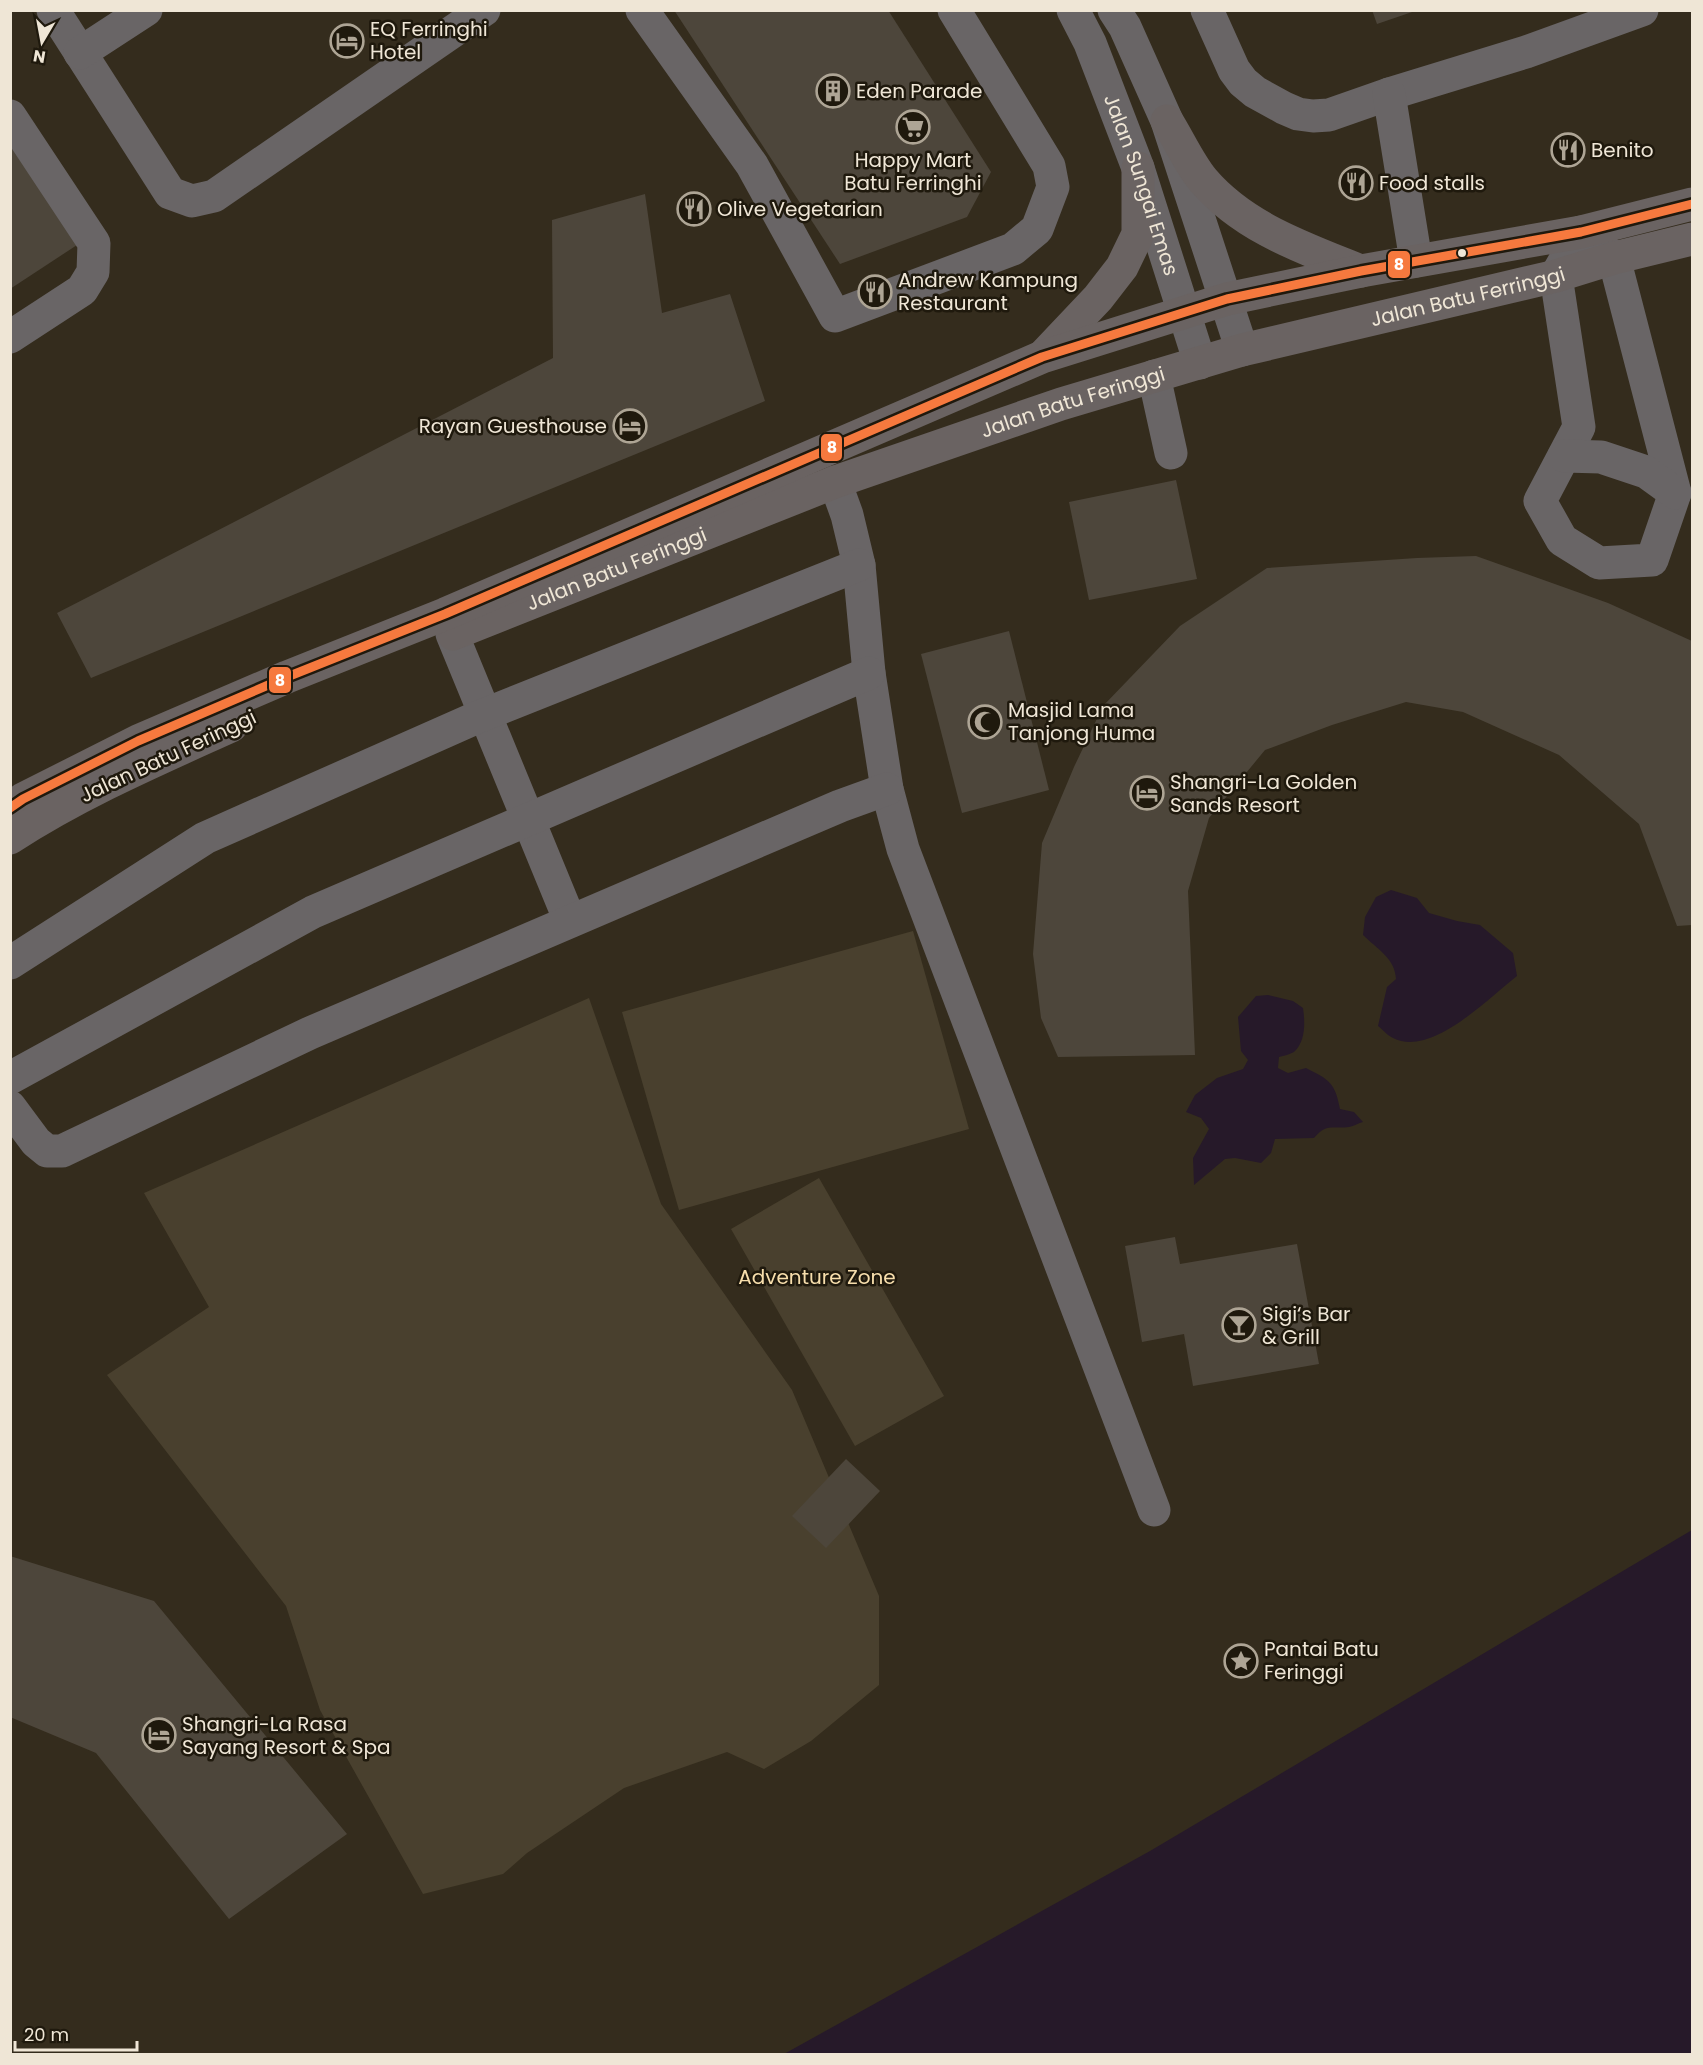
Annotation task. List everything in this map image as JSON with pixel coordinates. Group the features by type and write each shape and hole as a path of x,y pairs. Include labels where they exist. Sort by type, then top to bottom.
{"main road":[{"path":"1167,121 1202,178 1228,206 1261,228 1361,271"},
{"path":"1042,357 1098,298 1122,267 1138,234 1138,168"},
{"name":"Jalan Batu Ferringgi","path":"1227,299 1361,271 1581,232 1692,204"},
{"name":"Jalan Batu Ferringgi","path":"1242,350 1556,276 1614,258 1692,239"},
{"name":"Jalan Batu Feringgi","path":"10,838 21,802 138,741 287,677 445,614 1042,357 1227,299"},
{"name":"Jalan Batu Feringgi","path":"21,802 150,762 295,697 836,482 1061,404 1242,350"}],"street":[{"path":"52,10 171,194 192,201 214,196 484,10"},
{"path":"80,53 146,10"},
{"path":"642,10 752,165 835,316 1013,249 1037,229 1053,187 1049,166 954,10"},
{"name":"Jalan Sungai Emas","path":"1073,10 1090,43 1138,168 1200,363"},
{"path":"1114,10 1125,27 1167,121 1242,350"},
{"path":"1207,10 1234,70 1243,82 1255,92 1298,114 1313,116 1329,115 1526,52 1642,10"},
{"path":"1389,94 1416,261"},
{"path":"10,116 94,243 93,272 82,290 10,337"},
{"path":"1581,232 1614,258 1675,493 1652,560 1599,563 1563,540 1540,501 1579,427 1556,276 1581,232"},
{"path":"1154,376 1171,453"},
{"path":"1564,456 1600,457 1646,472 1675,493"},
{"path":"836,482 859,565 869,673 887,789 903,849 1154,1509"},
{"path":"10,963 205,838 487,714 859,565"},
{"path":"452,634 487,714 570,921"},
{"path":"10,1078 313,912 869,673"},
{"path":"10,1107 36,1142 47,1151 62,1151 310,1033 840,806 887,789"}],"green space":[{"path":"913,931 969,1129 679,1210 622,1012"},
{"path":"589,998 661,1204 792,1390 879,1596 879,1685 811,1741 764,1769 727,1752 624,1788 527,1853 503,1874 423,1894 320,1710 286,1606 107,1375 209,1307 144,1193"},
{"name":"Adventure Zone","path":"819,1178 944,1396 855,1446 731,1229"}],"shaded area":[{"path":"1391,890 1417,898 1429,913 1480,925 1513,953 1517,976 1459,1022 1425,1040 1408,1042 1393,1038 1378,1026 1387,987 1396,979 1395,972 1384,954 1363,935 1365,917 1376,897"},
{"path":"1268,995 1293,1001 1303,1008 1304,1025 1301,1042 1294,1052 1279,1057 1278,1068 1288,1073 1306,1068 1326,1079 1336,1093 1340,1109 1354,1112 1363,1122 1349,1127 1326,1128 1314,1138 1275,1139 1271,1153 1261,1163 1235,1158 1225,1159 1194,1185 1193,1158 1209,1129 1201,1118 1186,1112 1195,1095 1217,1078 1243,1069 1248,1060 1241,1051 1238,1017 1256,996"},
{"path":"1692,1530 1692,2054 784,2054 1150,1851"}],"building":[{"name":"Eden Parade","path":"674,10 888,10 991,172 967,217 840,264"},
{"path":"1372,10 1414,10 1415,11 1377,24"},
{"path":"10,143 77,245 10,289"},
{"path":"645,194 662,313 730,294 765,401 91,678 57,613 553,358 552,220"},
{"path":"1176,480 1197,579 1089,600 1069,502"},
{"name":"Shangri-La Golden Sands Resort","path":"1476,556 1608,603 1692,641 1692,925 1677,926 1639,824 1559,755 1463,712 1406,702 1332,725 1265,750 1209,818 1188,891 1195,1055 1058,1057 1041,1018 1033,954 1042,843 1103,706 1180,626 1267,568"},
{"name":"Masjid Lama Tanjong Huma","path":"1009,631 1049,790 962,813 921,654"},
{"path":"1175,1237 1180,1264 1297,1244 1319,1364 1193,1386 1184,1334 1142,1342 1125,1246"},
{"path":"846,1459 880,1491 826,1548 792,1516"},
{"name":"Shangri-La Rasa Sayang Resort & Spa","path":"10,1556 154,1601 347,1834 229,1919 96,1753 10,1717"}],"transit line":[{"name":"8","path":"10,808 23,799 138,741 287,677 445,614 1042,357 1227,299 1361,271 1581,232 1692,204"}],"place":[{"name":"EQ Ferringhi Hotel","path":"347,41"},
{"name":"Eden Parade","path":"833,91"},
{"name":"Happy Mart Batu Ferringhi","path":"913,127"},
{"name":"Benito","path":"1568,150"},
{"name":"Food stalls","path":"1356,183"},
{"name":"Olive Vegetarian","path":"694,209"},
{"name":"Andrew Kampung Restaurant","path":"875,292"},
{"name":"Rayan Guesthouse","path":"630,426"},
{"name":"Masjid Lama Tanjong Huma","path":"985,722"},
{"name":"Shangri-La Golden Sands Resort","path":"1147,793"},
{"name":"Sigi‘s Bar & Grill","path":"1239,1325"},
{"name":"Pantai Batu Feringgi","path":"1241,1661"},
{"name":"Shangri-La Rasa Sayang Resort & Spa","path":"159,1735"}]}
